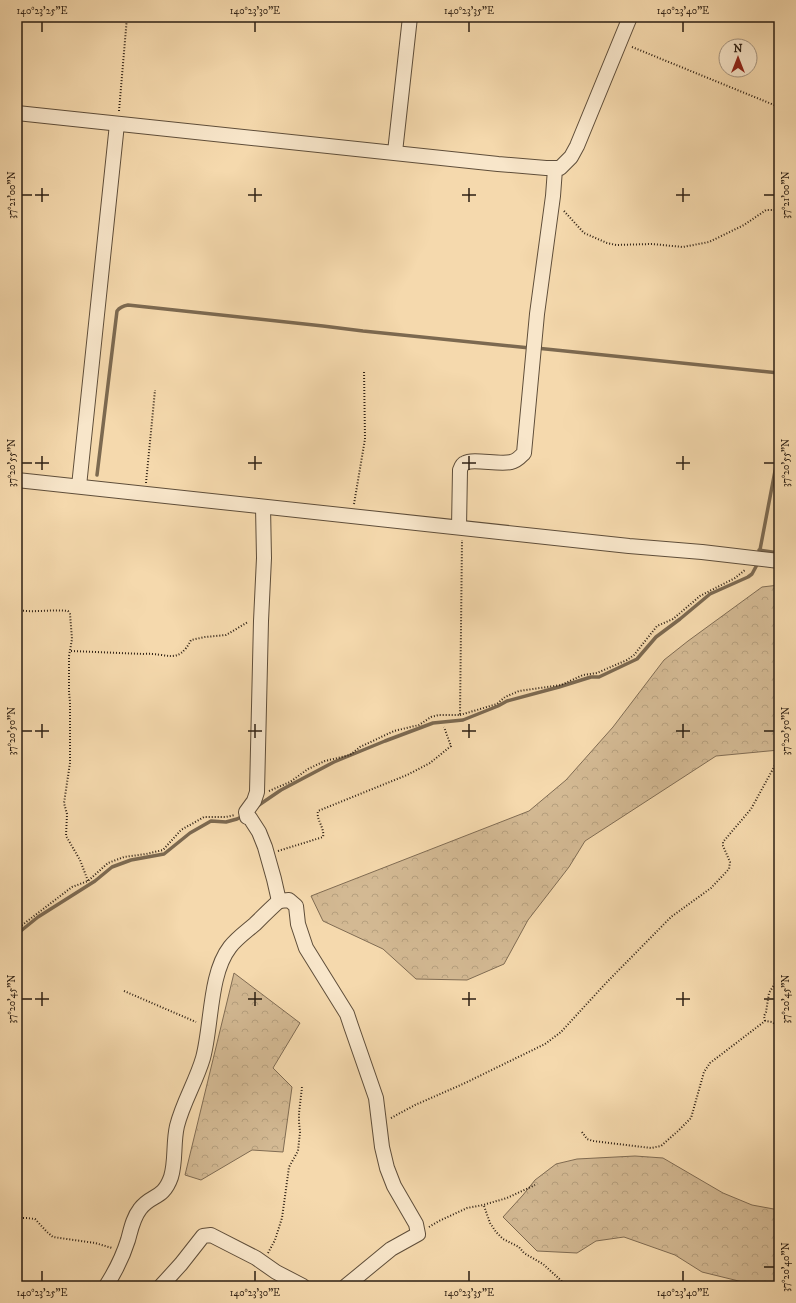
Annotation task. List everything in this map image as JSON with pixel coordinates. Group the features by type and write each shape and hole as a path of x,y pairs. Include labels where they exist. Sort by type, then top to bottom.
{"street":[{"path":"395,152 410,17"},
{"path":"17,113 555,169 563,166 574,153 630,17"},
{"path":"79,486 118,124"},
{"path":"459,527 460,470 463,464 471,461 502,463 512,462 524,453 537,314 553,196 555,169"},
{"path":"17,480 352,517 779,561"},
{"path":"263,507 264,558 260,621 257,796 246,812 247,816 259,832 268,854 278,901"},
{"path":"106,1286 123,1252 134,1220 140,1208 162,1193 172,1176 178,1123 182,1108 201,1065 217,980 225,955 230,947 278,901 289,900 296,906 298,924 306,948 347,1014 373,1088 378,1107 382,1147 390,1177 416,1224 418,1231 418,1234 391,1249 346,1286"},
{"path":"161,1286 203,1236 206,1235 256,1258 276,1272 303,1286"}],"path":[{"path":"118,124 127,17"},
{"path":"619,42 779,107"},
{"path":"553,196 557,199 566,215 584,234 599,241 616,245 652,244 683,247 699,244 725,235 744,225 766,210 779,210"},
{"path":"352,517 365,439 364,370"},
{"path":"145,494 155,390"},
{"path":"459,527 462,543 460,715"},
{"path":"257,796 286,784 308,768 321,762 350,755 360,747 394,731 414,726 431,717 460,715 497,704 505,697 519,691 561,685 583,675 597,673 627,660 634,654 657,626 673,619 700,596 742,573 749,563 750,558"},
{"path":"17,610 44,612 58,610 68,611 72,625 69,692 70,763 64,803 67,814 66,836 80,860 88,881"},
{"path":"70,651 144,654 155,653 158,655 176,655 181,654 186,650 191,640 226,635 248,622 253,620 260,621"},
{"path":"268,854 322,838 324,832 317,814 318,811 407,775 430,763 450,746 444,727"},
{"path":"379,1125 415,1106 545,1044 561,1032 606,983 671,917 711,888 729,869 730,862 724,849 723,842 751,809 779,758"},
{"path":"17,929 72,887 88,881 108,863 124,857 163,850 181,830 204,817 226,818 246,812"},
{"path":"765,1021 764,1016 766,1012 768,993 779,977"},
{"path":"124,991 209,1027"},
{"path":"582,1132 587,1139 593,1141 651,1148 661,1146 678,1132 691,1118 704,1072 710,1063 765,1021 772,1022 779,1028"},
{"path":"263,1263 275,1240 282,1218 289,1167 298,1151 300,1132 299,1113 302,1087"},
{"path":"418,1231 467,1208 507,1198 535,1185"},
{"path":"483,1205 496,1232 543,1264 567,1286"},
{"path":"17,1218 35,1219 53,1237 95,1243 123,1252"}],"green space":[{"path":"779,585 779,750 716,756 585,841 569,867 528,920 504,964 467,980 416,979 383,949 323,921 311,896 529,811 566,780 613,727 664,660 762,587"},
{"path":"234,973 300,1023 273,1068 292,1087 283,1152 252,1150 201,1180 185,1175"},
{"path":"635,1156 663,1158 723,1193 752,1205 779,1210 779,1286 759,1286 702,1272 675,1255 624,1237 596,1241 577,1253 537,1251 503,1217 535,1180 556,1164 577,1159"}],"waterway":[{"path":"97,475 117,311 128,305 530,348"},
{"path":"536,348 779,373"},
{"path":"759,555 779,450"},
{"path":"759,550 779,553"},
{"path":"256,807 281,790 334,762 385,741 433,723 463,720 507,701 591,677 599,677 637,659 656,637 710,594 752,574 759,561"},
{"path":"17,934 38,917 95,881 112,867 131,860 164,854 190,833 211,821 226,822 243,816"}]}
